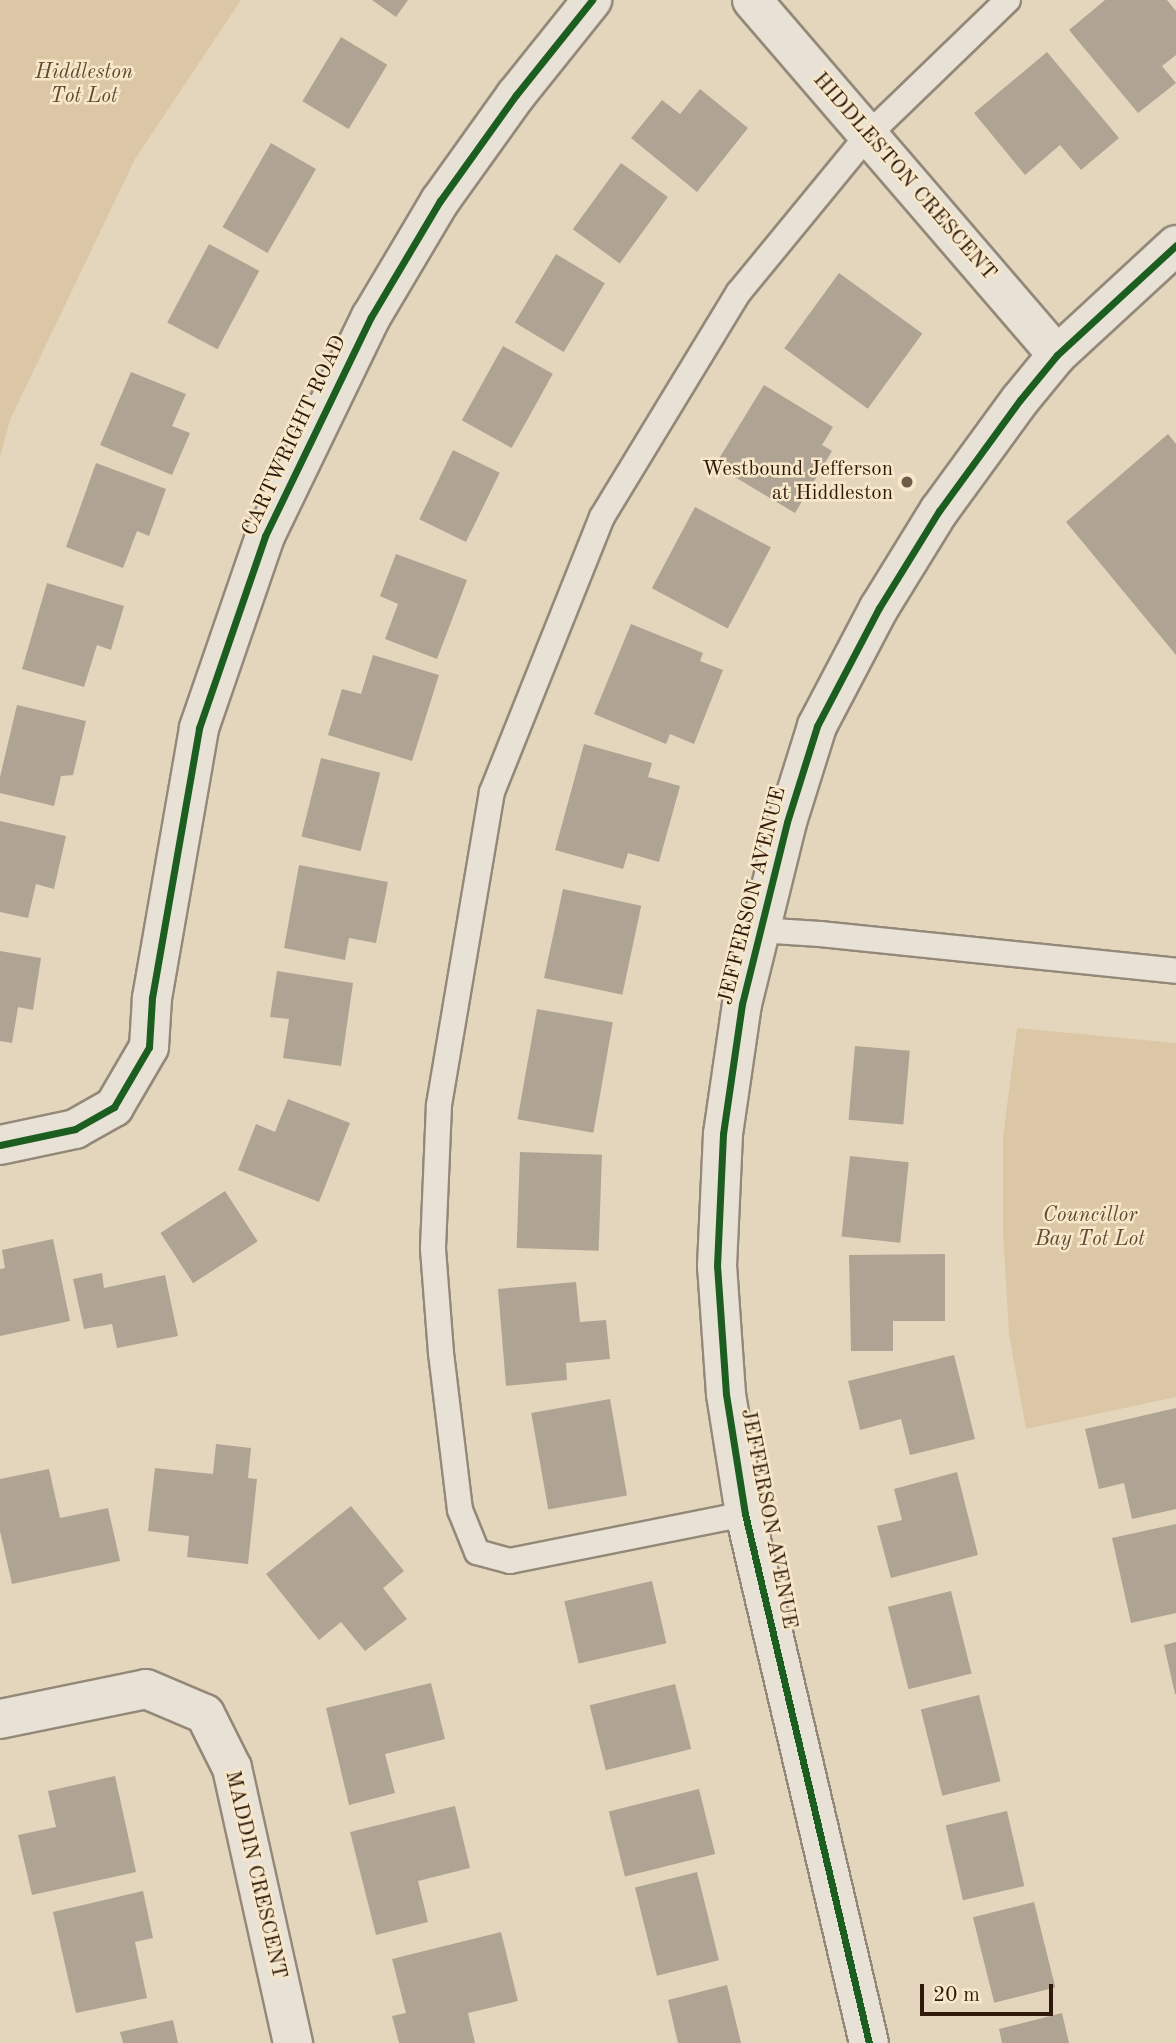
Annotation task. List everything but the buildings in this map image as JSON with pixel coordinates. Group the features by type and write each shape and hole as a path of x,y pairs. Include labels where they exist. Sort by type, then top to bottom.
{"street":[{"name":"CARTWRIGHT ROAD","path":"0,1145 75,1129 114,1107 149,1047 152,998 199,729 265,536 371,317 440,201 516,95 592,0"},
{"name":"HIDDLESTON CRESCENT","path":"752,0 1057,355"},
{"name":"JEFFERSON AVENUE","path":"869,2043 745,1514 726,1394 717,1266 723,1134 742,1004 758,930 787,822 823,714 879,608 939,511 1020,400 1057,355 1176,244"},
{"name":"MADDIN CRESCENT","path":"0,1719 146,1689 205,1714 232,1768 293,2043"}],"lane":[{"path":"745,1514 510,1561 477,1552 460,1510 441,1353 433,1248 439,1105 492,792 602,517 739,292 867,136 1008,0"},
{"path":"758,930 1176,971"}],"green space":[{"name":"Hiddleston Tot Lot","path":"0,0 241,0 135,159 10,420 0,457"},
{"name":"Councillor Bay Tot Lot","path":"1017,1028 1176,1043 1176,1397 1026,1429 1009,1334 1003,1232 1003,1137"}],"cycle path":[{"path":"0,1145 75,1129 114,1107 149,1047 152,998 199,728 265,536 371,317 440,201 516,95 592,0"},
{"path":"869,2043 745,1514 726,1394 717,1266 723,1134 742,1004 787,822 817,726 879,608 939,511 1020,400 1057,355 1176,245"}],"place":[{"name":"Westbound Jefferson at Hiddleston","path":"907,482"}]}
